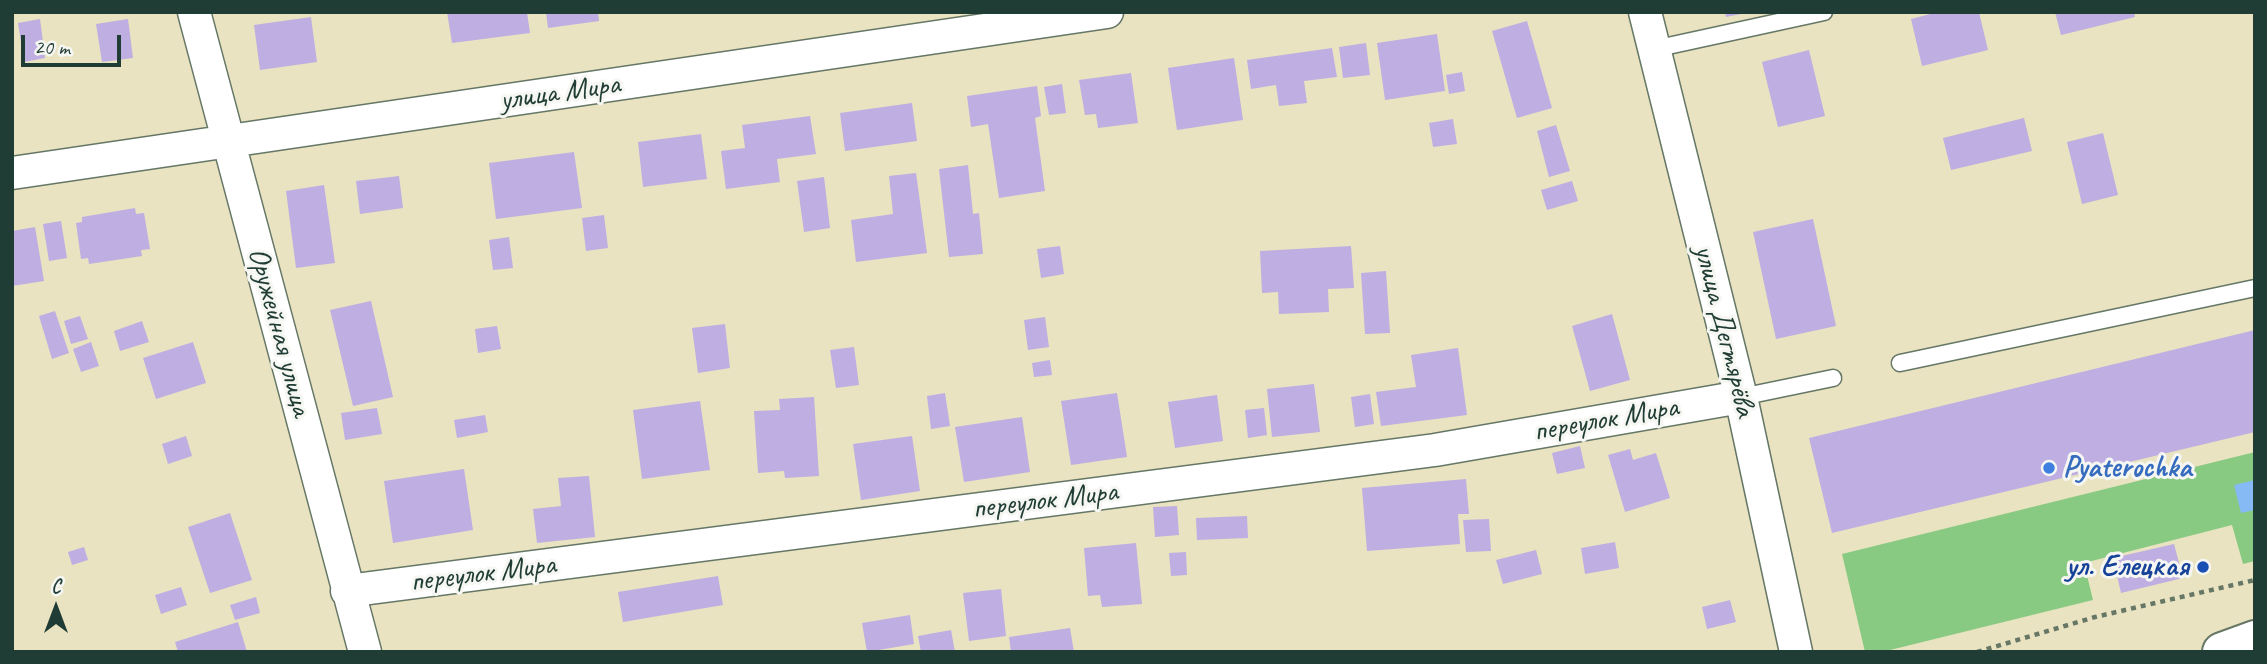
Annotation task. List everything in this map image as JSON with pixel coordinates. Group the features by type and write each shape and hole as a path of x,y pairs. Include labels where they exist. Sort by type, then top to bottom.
{"main road":[{"path":"2222,652 2255,640"}],"street":[{"name":"Оружейная улица","path":"194,12 365,652"},
{"name":"улица Мира","path":"12,173 1107,12"},
{"name":"улица Дегтярёва","path":"1645,12 1741,397 1796,652"},
{"name":"переулок Мира","path":"347,591 1435,450 1741,397"}],"lane":[{"path":"1654,49 1824,12"},
{"path":"1900,363 2255,288"},
{"path":"1741,397 1833,378"}],"path":[{"path":"1977,652 2095,617 2255,580"}],"green space":[{"path":"2255,452 2255,561 2243,564 2232,525 2084,563 2093,600 1882,652 1865,652 1842,554"}],"water":[{"path":"2255,480 2255,510 2241,513 2234,485"}],"building":[{"path":"447,12 527,12 530,33 452,43"},
{"path":"546,12 598,12 599,21 548,28"},
{"path":"1725,12 1746,12 1746,13 1726,17"},
{"path":"1938,12 1979,12 1988,50 1922,66 1911,19"},
{"path":"2055,12 2134,12 2135,17 2061,35"},
{"path":"311,17 317,62 260,70 254,25"},
{"path":"40,19 45,58 24,62 18,23"},
{"path":"128,19 133,58 102,62 96,24"},
{"path":"1527,21 1552,108 1517,118 1492,31"},
{"path":"1437,34 1445,91 1385,100 1377,43"},
{"path":"1366,43 1370,75 1343,78 1339,47"},
{"path":"1332,48 1337,77 1304,81 1307,103 1279,106 1276,85 1251,89 1247,60"},
{"path":"1809,50 1825,116 1778,127 1762,62"},
{"path":"1234,58 1243,120 1177,130 1168,68"},
{"path":"1462,72 1465,91 1449,94 1446,75"},
{"path":"1131,73 1138,123 1098,128 1096,114 1085,115 1079,80"},
{"path":"1062,84 1066,113 1049,115 1044,87"},
{"path":"1037,86 1041,116 1035,118 1045,191 999,198 988,124 971,127 967,96"},
{"path":"912,103 917,141 845,151 840,113"},
{"path":"810,116 816,154 777,159 780,182 726,189 721,151 745,148 742,125"},
{"path":"2024,118 2032,151 1951,170 1943,138"},
{"path":"1453,119 1457,144 1433,147 1429,123"},
{"path":"1556,125 1570,171 1549,177 1537,131"},
{"path":"2103,133 2118,195 2082,204 2067,142"},
{"path":"701,134 707,179 643,187 638,142"},
{"path":"574,152 582,208 496,219 489,163"},
{"path":"968,165 973,214 979,213 983,254 949,257 939,169"},
{"path":"916,173 927,253 856,262 851,220 893,214 889,176"},
{"path":"399,176 403,208 360,214 356,181"},
{"path":"824,177 830,228 804,232 797,181"},
{"path":"1572,181 1578,201 1547,210 1541,190"},
{"path":"324,185 335,263 296,268 286,191"},
{"path":"135,208 136,214 144,213 150,249 141,250 142,256 89,264 88,258 81,259 76,223 82,222 82,217"},
{"path":"604,215 608,248 586,251 582,218"},
{"path":"1813,219 1836,326 1776,339 1753,232"},
{"path":"61,221 67,258 49,261 43,224"},
{"path":"35,227 44,281 12,286 12,231"},
{"path":"509,237 513,268 493,270 489,240"},
{"path":"1060,246 1064,274 1041,278 1037,249"},
{"path":"1351,246 1354,288 1328,289 1329,312 1279,314 1278,292 1262,293 1260,251"},
{"path":"1386,271 1390,333 1365,334 1361,273"},
{"path":"371,301 393,397 353,406 330,310"},
{"path":"55,311 69,353 52,359 39,316"},
{"path":"1612,314 1630,380 1590,391 1572,326"},
{"path":"80,316 88,339 71,344 64,321"},
{"path":"1045,317 1049,347 1028,350 1024,320"},
{"path":"142,321 149,342 120,351 114,331"},
{"path":"725,324 730,368 698,373 692,328"},
{"path":"497,326 501,349 478,353 475,329"},
{"path":"2255,330 2255,432 1832,533 1809,438"},
{"path":"91,342 99,366 81,372 73,349"},
{"path":"193,342 206,383 156,399 143,358"},
{"path":"854,347 859,385 836,388 830,350"},
{"path":"1458,348 1467,415 1381,426 1376,392 1416,387 1411,355"},
{"path":"1050,360 1052,375 1034,377 1032,363"},
{"path":"1314,384 1320,432 1272,437 1267,389"},
{"path":"945,393 950,426 931,429 927,396"},
{"path":"1117,393 1127,457 1071,465 1061,401"},
{"path":"1370,394 1374,424 1355,427 1351,397"},
{"path":"1217,395 1223,441 1175,448 1168,402"},
{"path":"814,397 819,476 785,478 784,471 758,473 754,411 780,410 779,399"},
{"path":"700,401 710,470 642,479 633,410"},
{"path":"377,408 382,434 345,440 341,413"},
{"path":"1264,408 1267,435 1248,438 1245,410"},
{"path":"485,415 488,432 457,438 454,420"},
{"path":"1022,417 1030,472 964,482 955,427"},
{"path":"186,436 192,456 168,464 162,444"},
{"path":"912,436 920,491 861,500 853,444"},
{"path":"1580,446 1585,468 1557,474 1552,453"},
{"path":"1630,449 1633,460 1656,453 1670,498 1625,512 1608,455"},
{"path":"464,469 473,530 393,543 384,481"},
{"path":"589,476 595,537 537,543 533,509 561,506 558,478"},
{"path":"1466,479 1469,514 1458,514 1460,544 1367,551 1362,488"},
{"path":"1177,506 1179,535 1155,537 1153,507"},
{"path":"230,513 252,580 210,593 188,527"},
{"path":"1247,516 1248,538 1197,540 1196,518"},
{"path":"1489,519 1491,551 1466,552 1463,520"},
{"path":"1615,542 1619,568 1585,574 1581,548"},
{"path":"1136,543 1142,604 1102,607 1100,595 1088,596 1084,548"},
{"path":"2174,544 2183,578 2121,593 2113,558"},
{"path":"84,547 88,560 72,565 68,552"},
{"path":"1536,550 1542,574 1503,584 1496,560"},
{"path":"1186,552 1187,575 1171,576 1169,553"},
{"path":"718,576 723,605 623,622 618,592"},
{"path":"181,587 187,605 161,614 155,595"},
{"path":"1001,589 1006,636 969,641 963,593"},
{"path":"256,597 260,613 235,620 230,605"},
{"path":"1730,600 1736,622 1707,629 1702,607"},
{"path":"910,615 914,644 867,652 862,623"},
{"path":"238,622 247,652 178,652 175,642"},
{"path":"1070,628 1074,652 1011,652 1009,637"},
{"path":"951,630 955,652 921,652 918,636"}],"place":[{"name":"Pyaterochka","path":"2049,468"},
{"name":"ул. Елецкая","path":"2203,567"}]}
